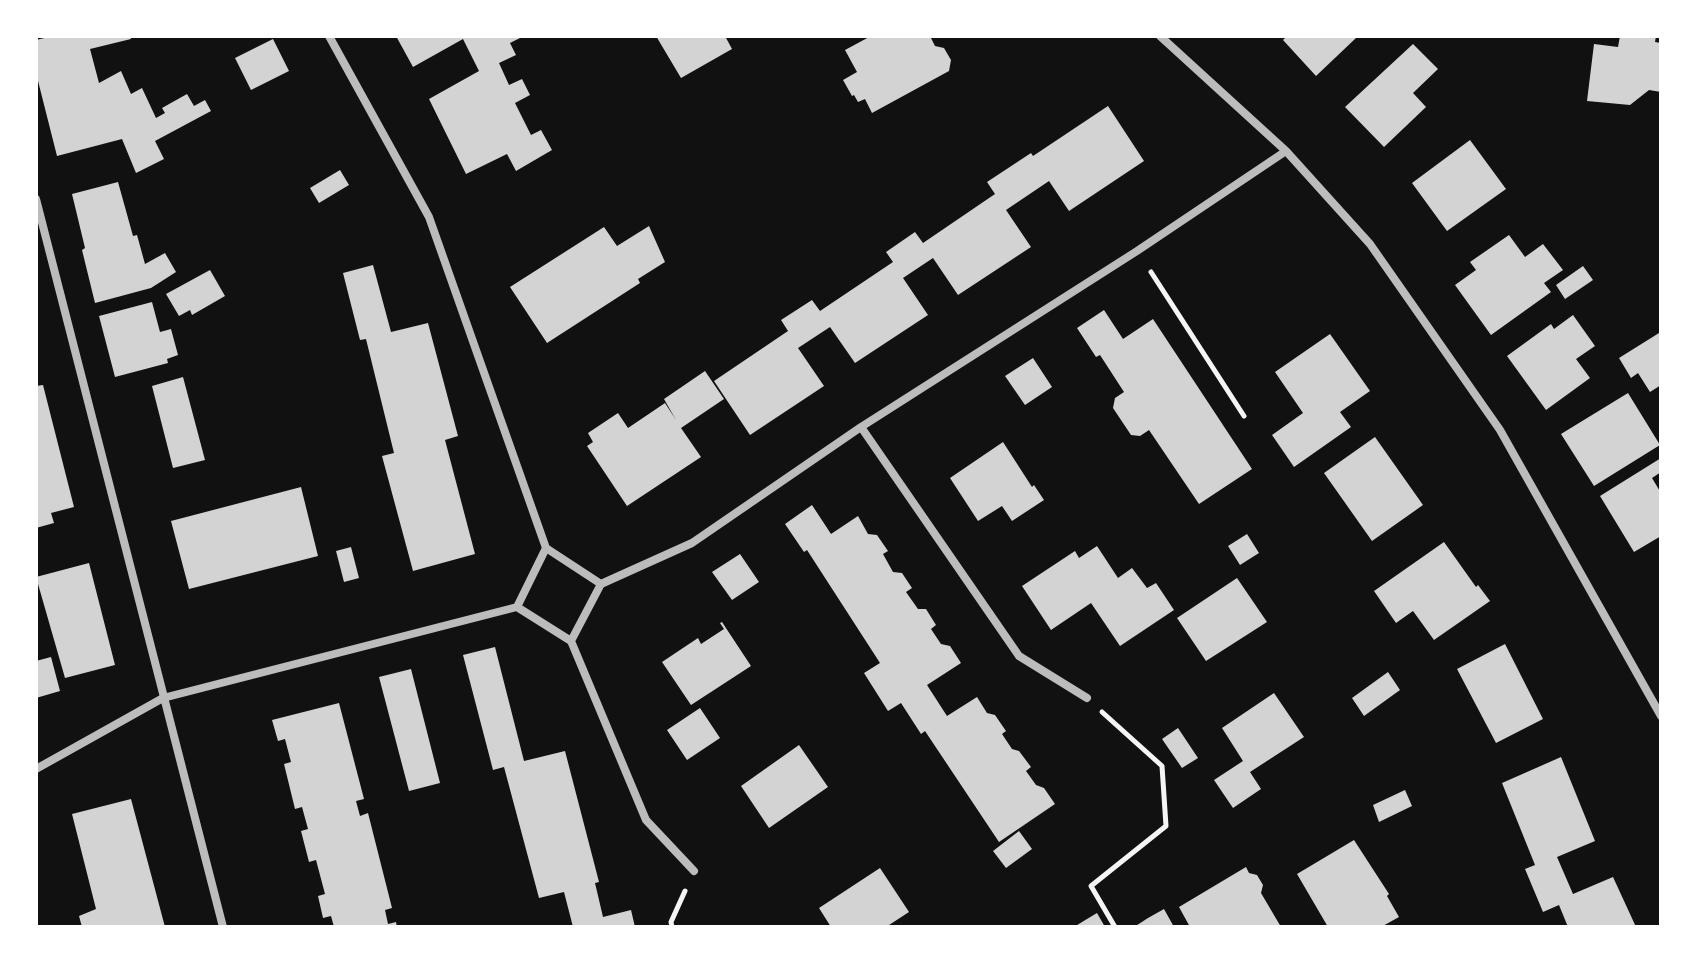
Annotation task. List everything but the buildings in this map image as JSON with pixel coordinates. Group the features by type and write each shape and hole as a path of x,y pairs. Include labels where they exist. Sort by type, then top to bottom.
{"street":[{"path":"329,36 429,217 546,548 601,584"},
{"path":"1160,36 1286,151 1370,244 1500,430 1661,716"},
{"path":"571,641 601,584 692,543 861,427 1137,251 1286,151"},
{"path":"36,199 223,927"},
{"path":"861,427 1019,656 1087,698"},
{"path":"517,607 546,548"},
{"path":"36,769 163,698 517,607 571,641 646,820 694,871"}],"path":[{"path":"1137,251 1244,416"},
{"path":"1087,698 1162,766 1166,826 1091,886 1115,927"},
{"path":"672,927 671,922 694,871"}]}
